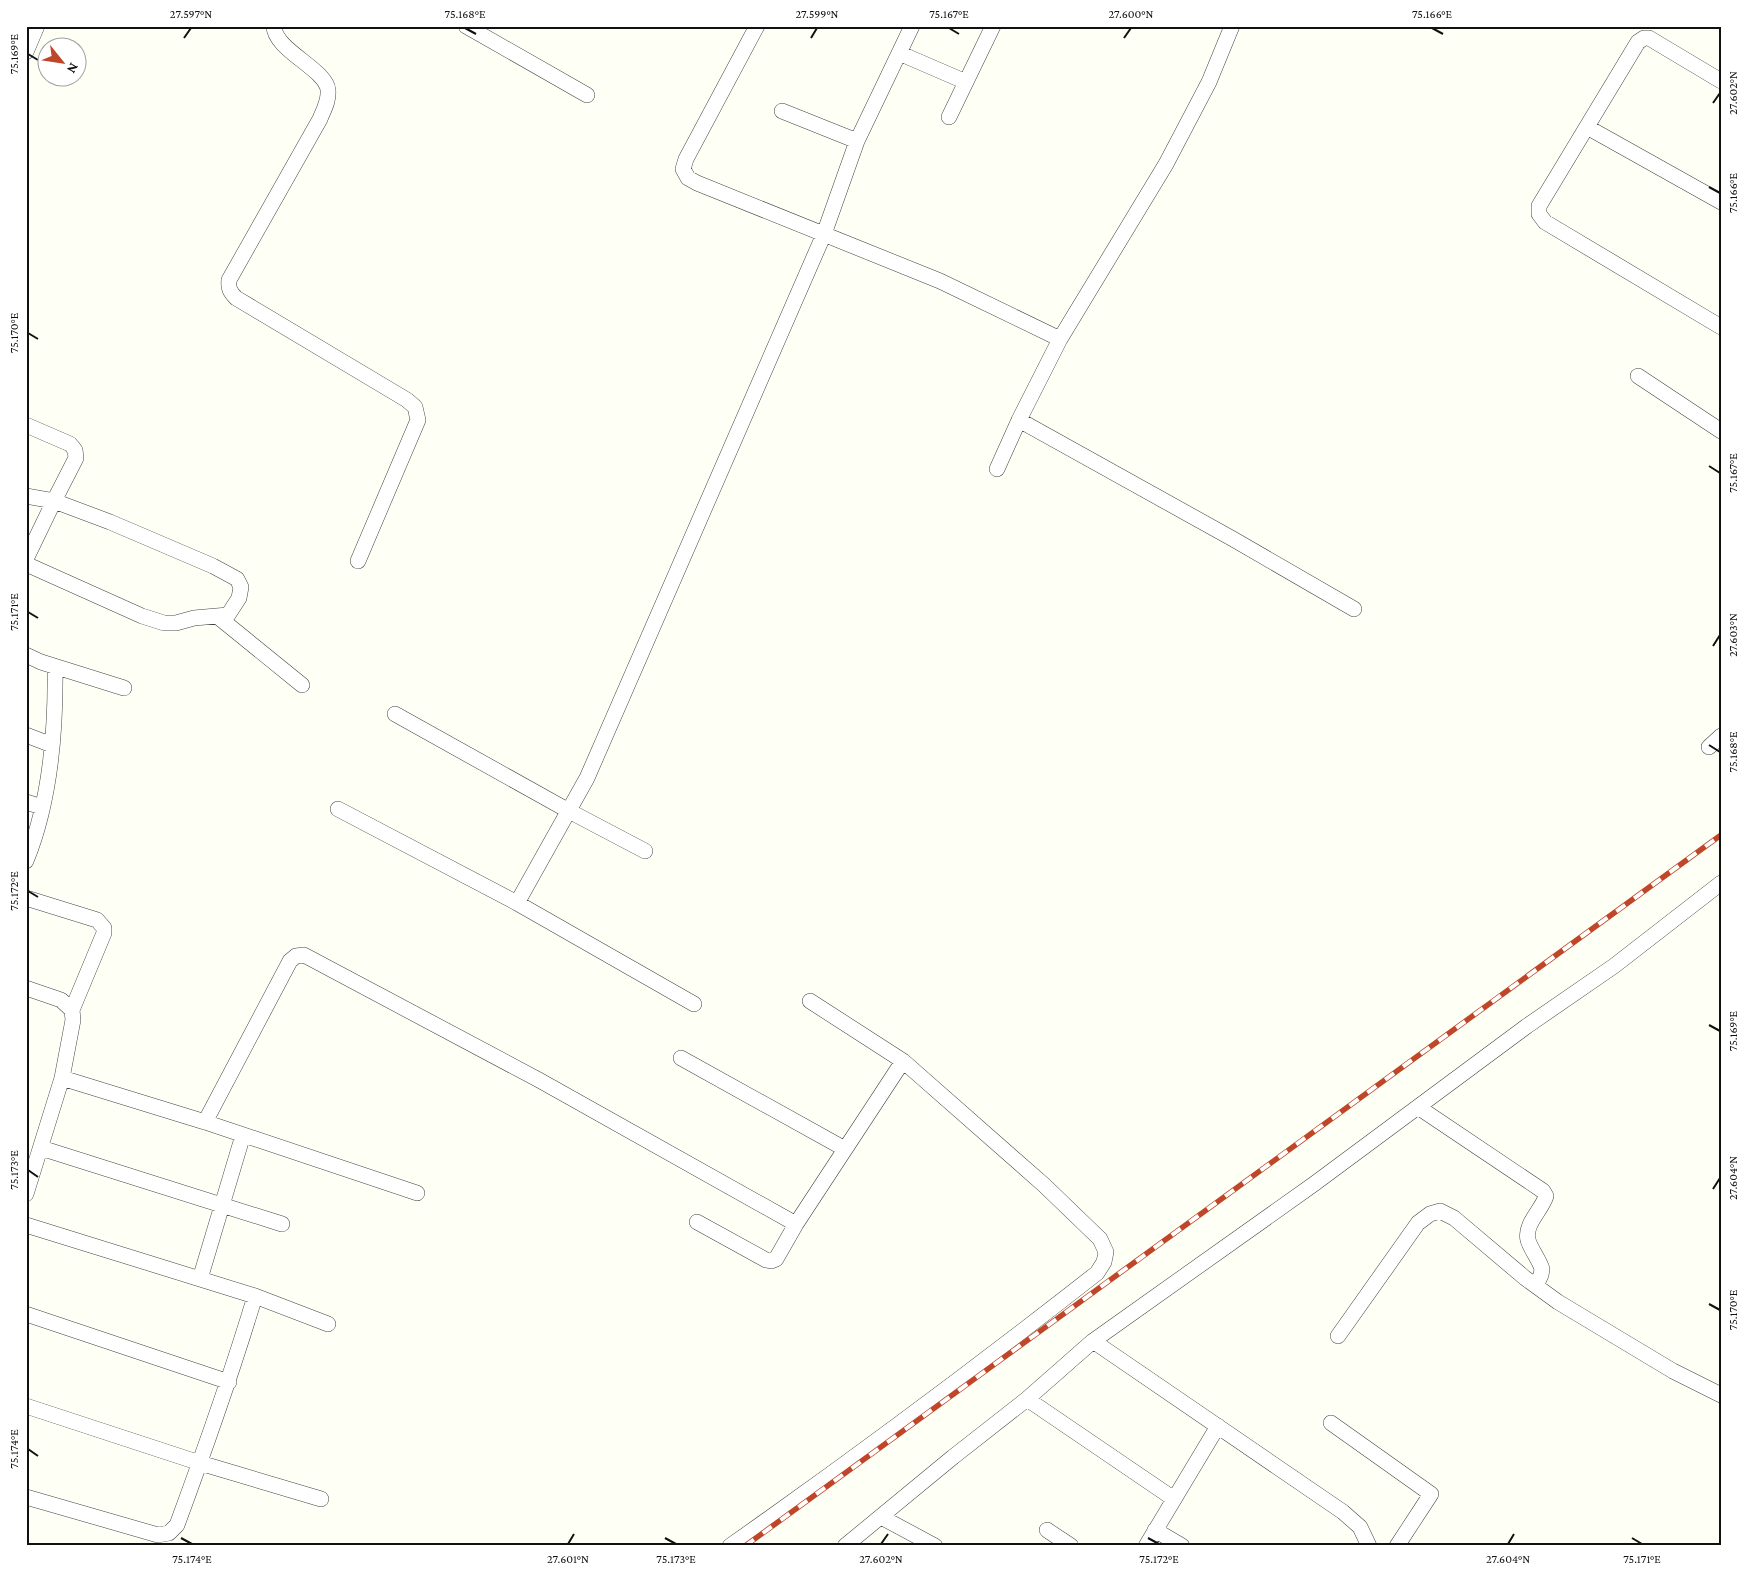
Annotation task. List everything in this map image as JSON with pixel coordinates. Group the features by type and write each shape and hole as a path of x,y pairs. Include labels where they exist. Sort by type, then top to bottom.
{"street":[{"path":"26,52 38,26"},
{"path":"274,26 279,40 320,76 328,87 328,100 320,119 229,280 229,286 231,293 236,298 407,400 415,407 418,420 358,561"},
{"path":"466,26 587,95"},
{"path":"757,26 686,160 683,169 688,178 697,184 940,281 1060,339"},
{"path":"517,903 587,778 824,234 857,142 912,26"},
{"path":"949,117 994,26"},
{"path":"997,469 1019,420 1060,339 1166,164 1209,82 1232,26"},
{"path":"1721,81 1649,38 1644,38 1638,42 1540,206 1539,214 1545,222 1721,327"},
{"path":"899,53 966,82"},
{"path":"782,111 857,142"},
{"path":"1587,127 1721,202"},
{"path":"1638,376 1721,431"},
{"path":"1019,420 1233,539 1354,609"},
{"path":"26,425 70,444 75,450 76,458 26,559"},
{"path":"26,496 54,501 110,522 213,566 237,579 241,587 239,598 228,615 176,623 157,621 26,564"},
{"path":"217,616 302,685"},
{"path":"26,655 55,667 124,688"},
{"path":"26,861 42,807 52,745 56,716 55,667"},
{"path":"395,714 645,851"},
{"path":"26,735 52,745"},
{"path":"1709,747 1721,736"},
{"path":"26,802 42,807"},
{"path":"338,809 517,903 694,1004"},
{"path":"845,1546 1027,1399 1093,1341 1314,1184 1528,1026 1614,966 1721,883"},
{"path":"26,898 98,920 104,928 104,933 72,1010 73,1020 62,1078 26,1194"},
{"path":"205,1122 290,961 296,956 304,955 539,1080 796,1224"},
{"path":"26,988 61,1000 72,1010"},
{"path":"730,1546 841,1468 988,1359 1097,1273 1104,1262 1106,1252 1100,1239 1044,1185 903,1061 810,1001"},
{"path":"681,1058 846,1149"},
{"path":"697,1222 766,1260 776,1259 796,1224 903,1061"},
{"path":"62,1078 205,1122 417,1194"},
{"path":"1418,1107 1543,1191 1546,1196 1544,1202 1528,1229 1528,1237 1542,1269 1536,1286"},
{"path":"200,1279 243,1135"},
{"path":"41,1148 282,1224"},
{"path":"1338,1336 1418,1223 1430,1214 1440,1211 1454,1218 1558,1302 1673,1371 1721,1395"},
{"path":"26,1225 255,1296 328,1324"},
{"path":"26,1497 158,1535 169,1533 177,1525 200,1463 229,1382 255,1296"},
{"path":"26,1314 229,1382"},
{"path":"1093,1341 1343,1512 1360,1527 1369,1546"},
{"path":"1027,1399 1174,1499"},
{"path":"26,1406 200,1463 321,1499"},
{"path":"1331,1423 1431,1494 1397,1546"},
{"path":"1146,1546 1218,1426"},
{"path":"881,1517 935,1546"},
{"path":"1047,1530 1071,1546"},
{"path":"1155,1530 1182,1546"},
{"path":"858,1546 865,1531"}],"railway":[{"path":"745,1546 1721,835"}]}
